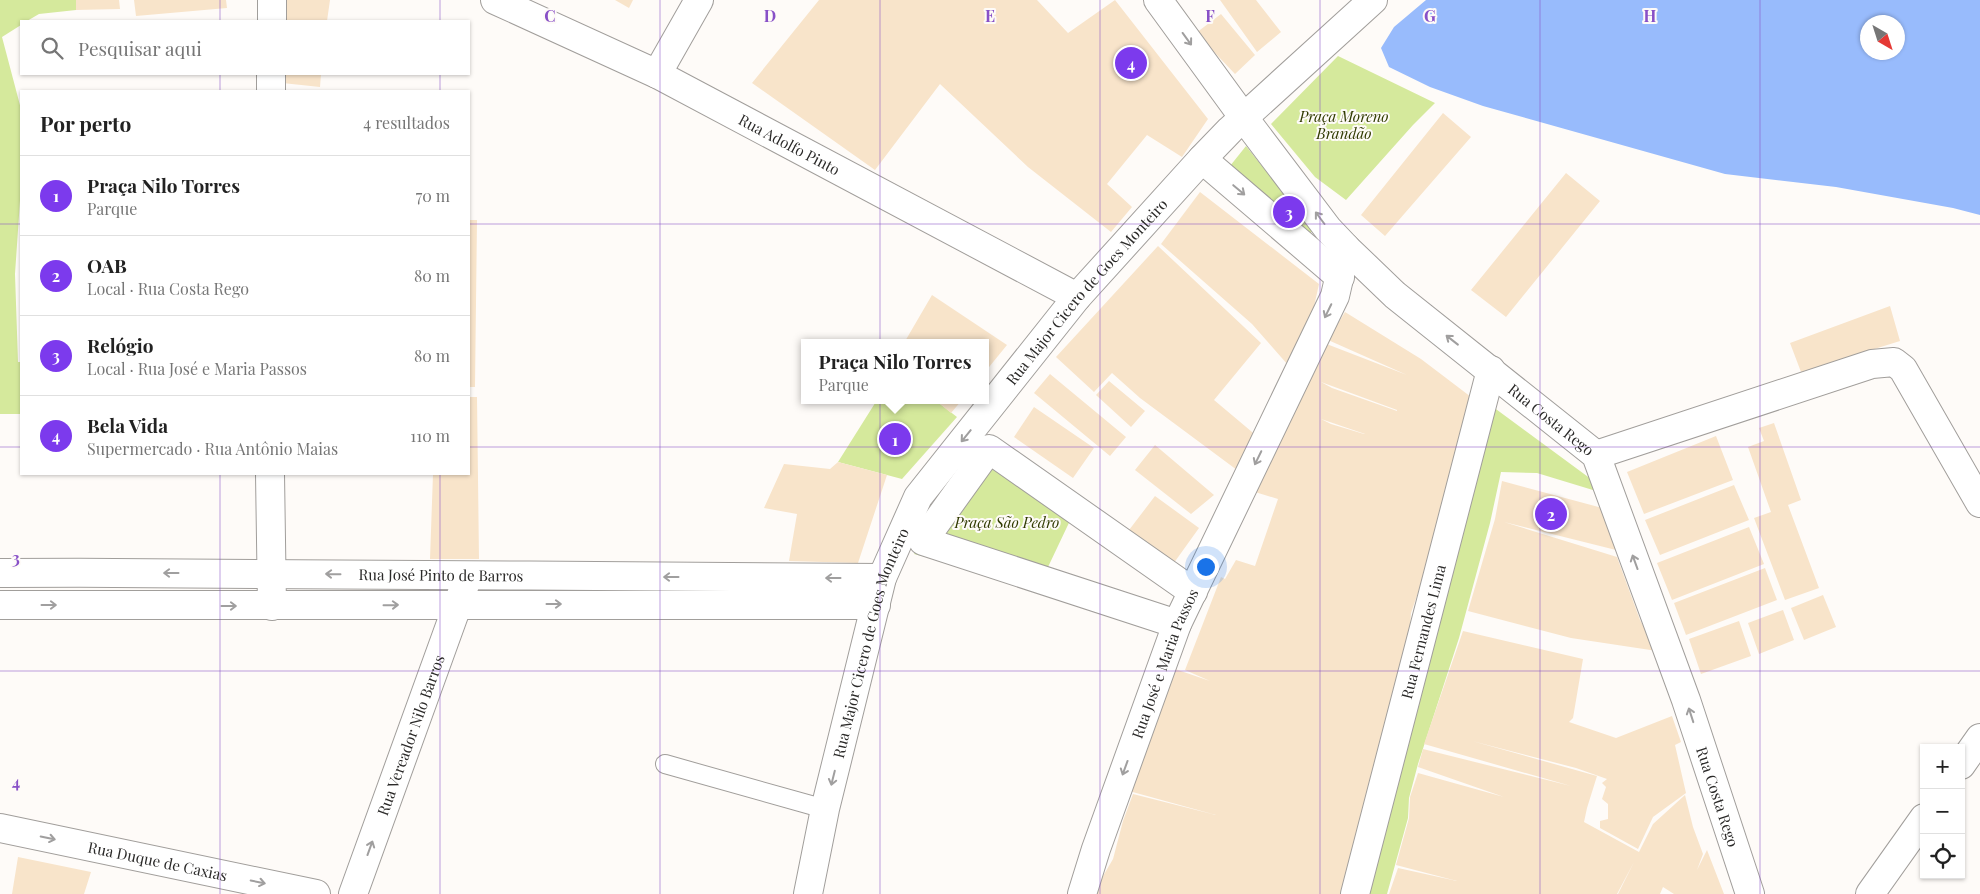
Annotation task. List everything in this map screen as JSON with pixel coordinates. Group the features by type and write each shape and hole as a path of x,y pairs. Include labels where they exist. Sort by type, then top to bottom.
{"street":[{"path":"272,0 272,20"},
{"name":"Rua Adolfo Pinto","path":"496,0 657,74 1077,297"},
{"path":"657,74 698,0"},
{"name":"Rua Costa Rego","path":"1158,0 1328,229 1346,248 1395,295 1596,455 1686,700 1750,894"},
{"name":"Rua Major Cicero de Goes Monteiro","path":"808,894 825,809 882,578 918,497 1077,297 1202,158 1372,0"},
{"path":"271,75 271,90"},
{"path":"1202,158 1340,277"},
{"name":"Rua José e Maria Passos","path":"1082,894 1096,849 1177,624 1335,296 1346,248"},
{"path":"1596,455 1872,364 1894,362 1903,369 1980,504"},
{"name":"Rua Fernandes Lima","path":"1355,894 1491,370"},
{"path":"1177,624 923,541 989,449 1193,592"},
{"path":"270,475 273,572 272,606"},
{"name":"Rua José Pinto de Barros","path":"0,573 273,572 468,576 882,578"},
{"name":"Rua Vereador Nilo Barros","path":"353,894 468,576"},
{"name":"Rua José Pinto de Barros","path":"0,605 876,605"},
{"path":"1965,759 1980,738"},
{"path":"1870,894 1920,824"},
{"name":"Rua Duque de Caxias","path":"0,828 316,894"}],"lane":[{"path":"665,764 825,809"}],"green space":[{"path":"0,0 76,0 76,10 39,14 29,20 20,20 20,26 2,37 20,105 20,201 15,274 18,362 20,362 20,414 0,414"},
{"name":"Praça Moreno Brandão","path":"1338,56 1435,103 1346,200 1315,177 1271,124"},
{"path":"1246,146 1278,186 1316,227 1304,240 1226,171"},
{"path":"1485,401 1595,482 1606,494 1537,473 1501,472 1490,523 1459,638 1418,764 1409,798 1408,818 1387,894 1357,894"},
{"path":"874,404 940,404 957,417 902,479 838,462"},
{"name":"Praça São Pedro","path":"995,441 1076,508 1039,586 914,554"}],"water":[{"path":"1426,0 1980,0 1980,215 1953,208 1836,187 1725,174 1483,106 1430,87 1389,67 1381,48 1394,27"}],"building":[{"path":"76,0 119,0 120,9 76,10"},
{"path":"134,0 226,0 227,8 136,16"},
{"path":"276,0 330,0 327,20 275,20"},
{"path":"615,0 633,0 629,8"},
{"path":"819,0 1037,0 1068,33 1115,0 1208,119 1182,157 1147,135 1107,184 1132,207 1111,232 1028,167 940,84 875,170 752,83"},
{"path":"1220,0 1256,0 1281,32 1257,52"},
{"path":"1221,14 1255,55 1235,74 1196,33"},
{"path":"273,75 321,75 320,87 273,82"},
{"path":"1443,113 1471,137 1385,236 1361,215"},
{"path":"1566,173 1600,201 1506,317 1471,290"},
{"path":"1200,192 1319,284 1311,320 1288,365 1252,324 1161,244"},
{"path":"470,220 477,220 475,387 470,387"},
{"path":"1158,246 1261,343 1214,400 1258,437 1241,473 1140,398 1112,373 1094,392 1056,357"},
{"path":"932,295 1007,345 989,367 989,339 906,339"},
{"path":"1890,306 1900,341 1801,372 1790,343"},
{"path":"1345,312 1421,359 1475,400 1435,543 1411,613 1409,642 1397,690 1382,735 1341,894 1095,894 1113,859 1123,821 1133,794 1216,815 1129,791 1172,668 1210,681 1185,670 1221,577 1225,579 1236,560 1255,566 1278,499 1255,492 1324,343 1407,375 1328,340","holes":["1321,382 1397,410 1397,411 1332,388","1321,419 1365,434 1331,424"]},
{"path":"1050,374 1126,437 1110,456 1034,393"},
{"path":"1109,381 1145,411 1131,427 1096,395"},
{"path":"470,397 477,397 479,559 430,559 433,475 470,475"},
{"path":"940,404 959,404 951,413"},
{"path":"1034,407 1094,448 1073,478 1014,437"},
{"path":"1774,423 1801,500 1788,505 1819,588 1785,600 1754,518 1771,512 1748,447 1764,441 1759,428"},
{"path":"1716,436 1733,480 1644,514 1627,472"},
{"path":"1155,445 1214,495 1191,514 1135,470"},
{"path":"838,462 887,475 858,563 789,561 797,514 764,508 784,464 830,469"},
{"path":"1502,481 1606,509 1616,550 1504,522 1617,557 1640,620 1657,651 1571,638 1468,611 1495,519"},
{"path":"1734,485 1749,520 1660,555 1645,520"},
{"path":"1155,496 1199,528 1171,567 1126,534"},
{"path":"1749,527 1764,564 1672,600 1657,563"},
{"path":"1765,568 1777,600 1686,635 1674,603"},
{"path":"1823,595 1836,627 1804,640 1791,608"},
{"path":"1783,610 1794,640 1759,654 1748,623"},
{"path":"1739,621 1751,656 1701,674 1689,639"},
{"path":"1463,631 1583,659 1573,718 1569,722 1616,738 1672,716 1681,742 1675,745 1686,793 1653,817 1638,849 1600,828 1600,821 1608,819 1608,804 1602,799 1606,787 1602,783 1607,779 1576,768 1472,741 1597,776 1584,822 1639,852 1653,824 1685,795 1693,827 1703,854 1697,870 1707,850 1724,894 1674,894 1663,887 1660,894 1618,894 1634,862 1617,894 1389,894 1398,868 1457,881 1396,865 1409,818 1410,797 1418,773 1504,797 1418,767 1423,749 1571,786 1424,744"},
{"path":"18,857 91,872 84,894 12,894"}],"place":[{"name":"Bela Vida","path":"1131,63"},
{"name":"Relógio","path":"1289,212"},
{"name":"Praça Nilo Torres","path":"895,439"},
{"name":"OAB","path":"1551,514"}]}
